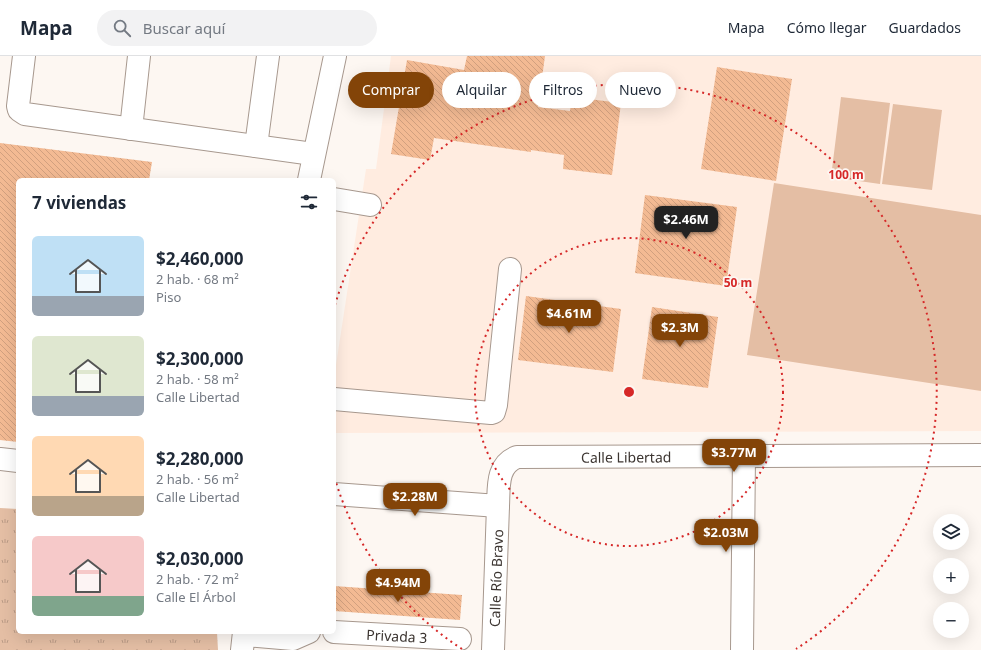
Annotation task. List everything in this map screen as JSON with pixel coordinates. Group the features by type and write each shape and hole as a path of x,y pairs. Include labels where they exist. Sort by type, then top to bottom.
{"main road":[{"path":"24,56 18,106 21,113 313,154"},
{"path":"131,129 139,56"},
{"path":"256,146 268,56"},
{"path":"309,178 313,154 335,56"},
{"path":"336,199 370,205"},
{"path":"336,399 491,413 494,412 496,406 510,268"},
{"name":"Calle Libertad","path":"498,506 500,474 510,460 517,457 981,455"},
{"path":"742,650 744,456"},
{"path":"0,459 16,461"},
{"path":"336,494 498,506"},
{"name":"Calle Río Bravo","path":"493,650 498,506"},
{"name":"Privada 3","path":"336,632 460,639"},
{"path":"243,639 293,639 304,634"}],"shaded area":[{"path":"391,56 981,56 981,431 336,433 336,365 366,169 376,169 384,108 434,108 434,72 389,72"}],"green space":[{"path":"841,97 890,103 880,184 831,177"},
{"path":"893,104 942,110 932,190 882,184"},
{"path":"774,183 981,215 981,391 747,355"},
{"path":"0,508 16,509 16,634 217,634 218,650 0,650"}],"building":[{"path":"467,56 545,56 543,72 529,72 529,108 546,108 570,111 570,108 597,108 597,100 605,101 605,108 620,108 612,175 563,169 564,155 531,150 531,152 434,138 430,160 391,154 399,108 434,108 434,72 405,72 407,60 464,70"},
{"path":"717,67 792,79 776,181 701,169"},
{"path":"0,143 152,162 149,178 16,178 16,442 0,440"},
{"path":"645,195 737,207 726,286 635,273"},
{"path":"526,296 621,309 613,372 518,360"},
{"path":"652,307 718,317 708,388 642,379"},
{"path":"336,586 462,595 460,620 336,611"}]}
